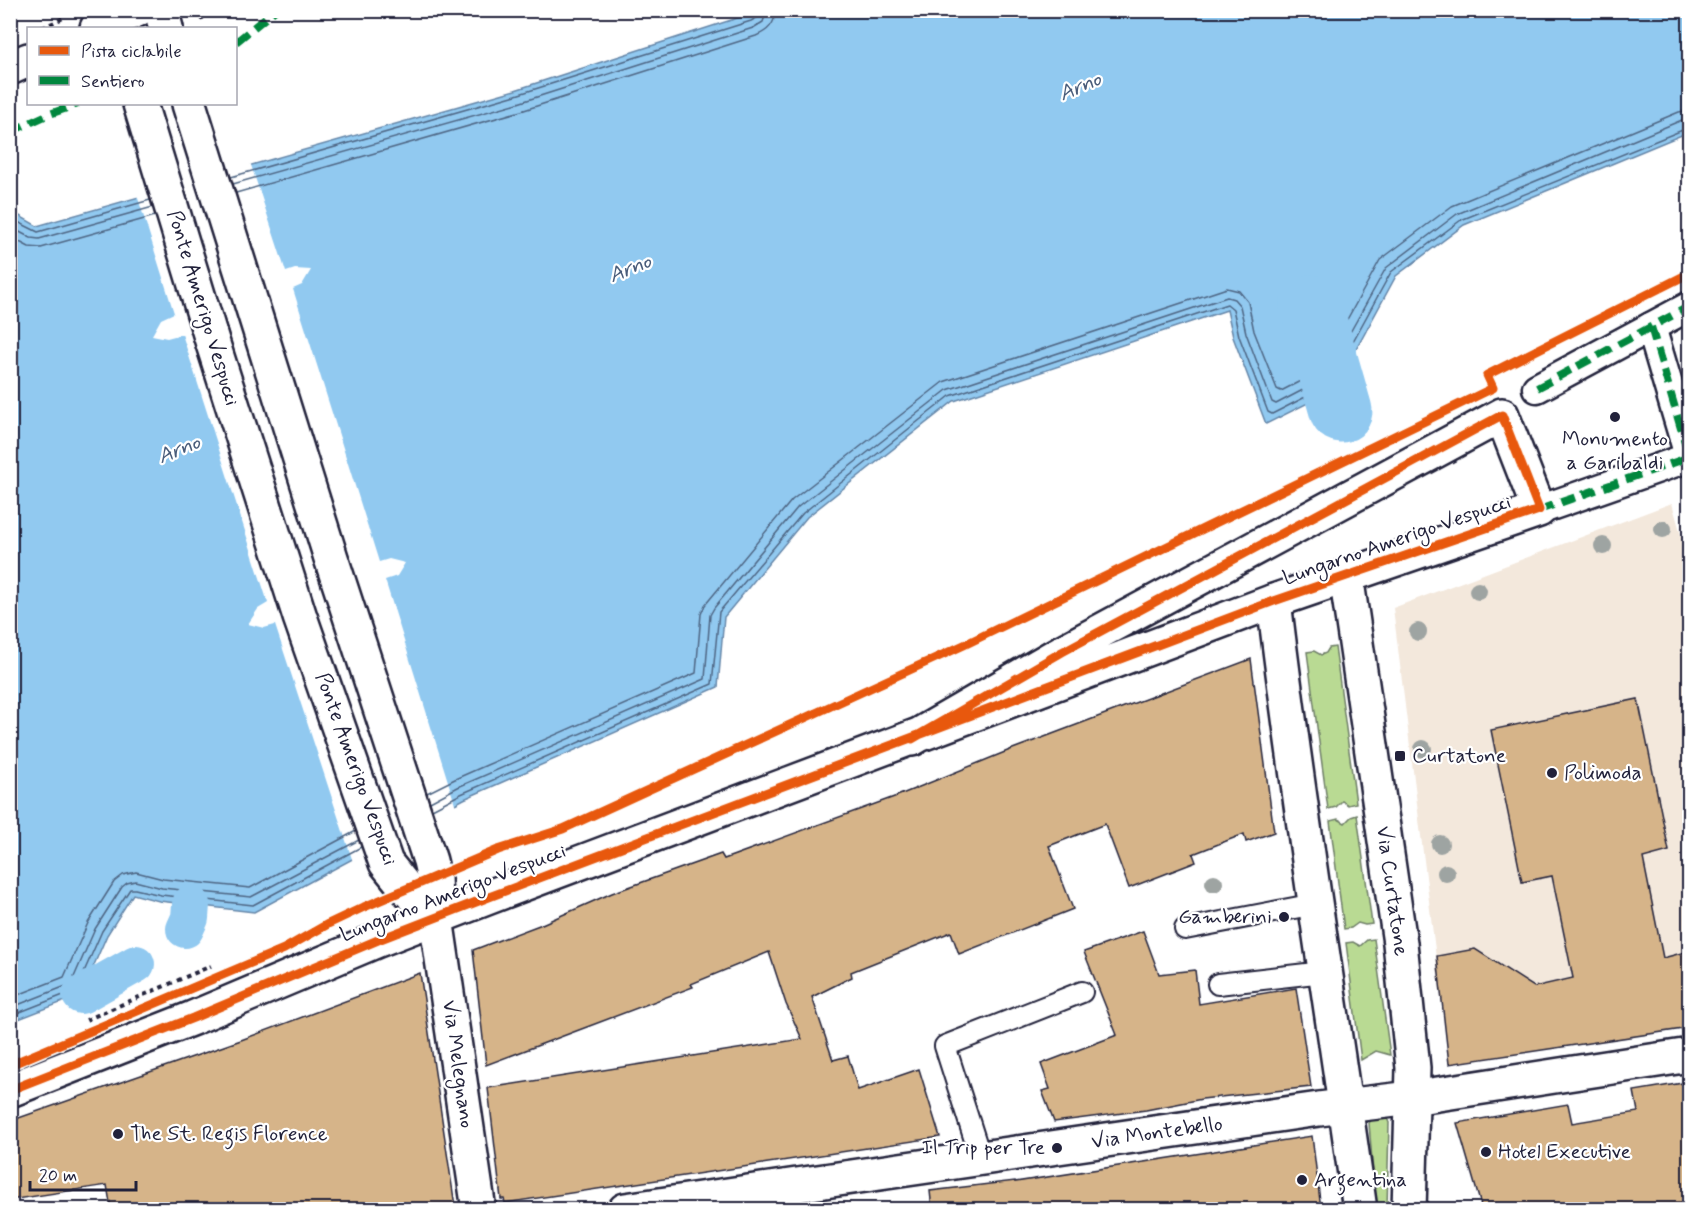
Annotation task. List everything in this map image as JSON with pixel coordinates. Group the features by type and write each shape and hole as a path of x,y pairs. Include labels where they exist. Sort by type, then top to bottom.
{"street":[{"path":"161,10 166,27"},
{"path":"10,68 27,60"},
{"name":"Ponte Amerigo Vespucci","path":"140,105 293,595 386,863 407,889 436,918"},
{"name":"Ponte Amerigo Vespucci","path":"189,105 331,558 426,849 434,878 436,918"},
{"path":"1537,388 1689,306"},
{"name":"Lungarno Amerigo Vespucci","path":"10,1090 193,1018 279,1004 386,961 436,918 1274,601 1689,458 1651,327"},
{"name":"Lungarno Amerigo Vespucci","path":"912,739 1062,652 1502,415 1539,510"},
{"name":"Via Curtatone","path":"1346,575 1400,943 1413,1068 1409,1209"},
{"path":"1274,601 1324,972 1360,1209"},
{"name":"Via Melegnano","path":"436,918 480,1209"},
{"name":"Via Montebello","path":"625,1209 1345,1105 1412,1098 1689,1055"}],"lane":[{"path":"1185,929 1315,904"},
{"path":"1218,984 1324,972"},
{"path":"981,1159 945,1046 1082,992"}],"path":[{"path":"199,20 211,10"},
{"path":"48,27 113,18"},
{"path":"75,1024 211,966"}],"shaded area":[{"name":"Polimoda","path":"1672,503 1690,567 1689,1028 1449,1064 1393,608"}],"green space":[{"path":"1335,647 1356,803 1348,805 1342,801 1336,807 1328,809 1307,652 1314,651 1321,655 1329,648"},
{"path":"1357,815 1372,924 1358,923 1351,928 1344,929 1330,821 1338,819 1345,823"},
{"path":"1374,939 1390,1055 1376,1051 1361,1060 1346,943 1353,942 1360,946 1367,940"},
{"path":"1387,1118 1389,1123 1387,1209 1376,1209 1369,1123 1372,1119"}],"water":[{"name":"Arno","path":"759,11 1689,11 1689,132 1464,225 1396,276 1334,390 1266,424 1233,337 1227,310 954,401 807,517 724,617 718,687 464,799 254,912 159,901 133,894 107,935 81,995 11,1022 11,211 37,226 515,90"}],"pier":[{"path":"250,162 286,272 295,269 311,270 302,285 293,289 379,562 389,559 405,563 397,576 385,580 456,807 353,862 275,625 264,628 248,624 258,609 268,603 182,334 167,338 152,335 161,319 174,313 137,195"}],"building":[{"path":"1251,659 1274,832 1246,842 1244,834 1193,854 1196,862 1129,888 1105,824 1049,846 1073,909 959,954 951,932 851,972 852,977 812,997 833,1060 848,1056 858,1090 919,1069 940,1137 505,1203 504,1199 501,1199 488,1088 802,1039 786,1004 769,952 691,984 693,987 486,1065 473,950 542,924 612,893 721,854 724,859 897,796 1010,750"},
{"path":"1638,699 1669,851 1643,858 1663,958 1689,951 1689,1028 1449,1064 1437,956 1475,949 1534,987 1573,978 1552,876 1522,882 1491,730"},
{"path":"1143,931 1159,974 1195,970 1199,1004 1296,988 1311,1087 1202,1099 1146,1110 1054,1122 1042,1091 1050,1089 1041,1064 1117,1035 1084,952"},
{"path":"420,973 455,1206 433,1209 111,1209 107,1185 10,1200 10,1121 241,1040"},
{"path":"1689,1082 1689,1181 1687,1181 1684,1209 1482,1209 1457,1123 1568,1104 1572,1123 1638,1112 1634,1091"},
{"path":"1312,1136 1321,1209 932,1209 930,1191 1015,1182"}],"waterway":[{"path":"1311,306 1341,411"},
{"path":"185,929 190,918 191,904"},
{"path":"81,995 136,964"}],"marked path":[{"path":"237,41 275,10"},
{"path":"10,132 75,105"},
{"path":"1537,388 1690,306"},
{"path":"1651,327 1690,459"},
{"path":"1539,510 1690,457"}],"cycle path":[{"path":"10,1065 284,949 364,907 498,850 563,829 964,645 1493,388 1487,375 1690,273"},
{"path":"10,1090 489,897 1274,601 1539,510 1502,415 1062,652 912,739"}],"place":[{"name":"Monumento a Garibaldi","path":"1615,417"},
{"name":"Curtatone","path":"1400,756"},
{"name":"Polimoda","path":"1552,773"},
{"name":"Gamberini","path":"1284,917"},
{"name":"The St. Regis Florence","path":"118,1134"},
{"name":"Il Trip per Tre","path":"1057,1148"},
{"name":"Hotel Executive","path":"1486,1152"},
{"name":"Argentina","path":"1302,1180"}]}
